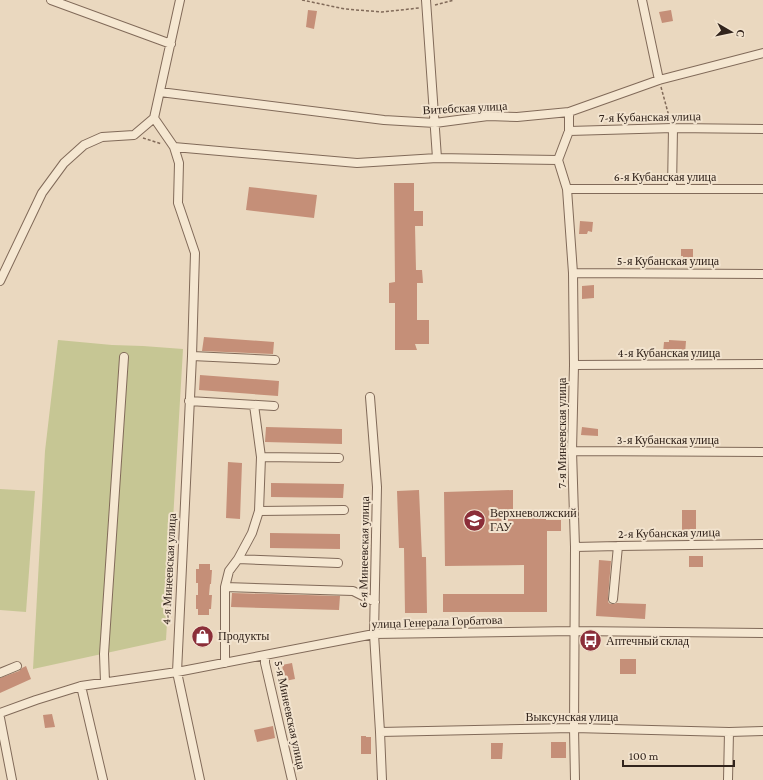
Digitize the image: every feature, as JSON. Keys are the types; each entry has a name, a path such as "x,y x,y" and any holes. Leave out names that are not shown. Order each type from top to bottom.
{"street":[{"path":"51,0 171,44"},
{"path":"0,281 42,193 64,163 84,145 102,137 134,135 154,118 180,0"},
{"path":"642,0 659,80"},
{"path":"426,4 437,158"},
{"name":"Витебская улица","path":"160,92 384,120 435,123 488,116 517,117 569,112 659,80 763,52"},
{"path":"154,118 174,147 357,163 437,158 558,160 569,131 569,112"},
{"path":"672,128 672,189"},
{"name":"7-я Кубанская улица","path":"569,131 672,128 763,129"},
{"name":"4-я Минеевская улица","path":"174,147 179,163 178,203 195,253 192,356 177,672 200,780"},
{"name":"7-я Минеевская улица","path":"558,160 567,189 572,273 574,365 572,451 575,780"},
{"name":"6-я Кубанская улица","path":"567,189 763,189"},
{"name":"5-я Кубанская улица","path":"572,273 763,274"},
{"path":"192,356 275,360"},
{"path":"105,682 104,654 124,357"},
{"name":"4-я Кубанская улица","path":"574,365 763,364"},
{"name":"6-я Минеевская улица","path":"370,397 377,487 374,634 382,780"},
{"path":"189,401 274,406"},
{"path":"225,663 225,588 229,571 238,559 252,533 259,511 261,457 254,405"},
{"name":"3-я Кубанская улица","path":"572,451 763,452"},
{"path":"261,457 339,458"},
{"path":"259,511 344,510"},
{"name":"2-я Кубанская улица","path":"574,547 763,544"},
{"path":"613,599 618,546"},
{"path":"238,559 338,563"},
{"path":"225,588 353,591 375,602"},
{"name":"улица Генерала Горбатова","path":"0,713 82,686 177,672 374,634 574,631 763,633"},
{"name":"5-я Минеевская улица","path":"265,655 265,663 292,780"},
{"path":"0,673 17,666"},
{"path":"82,686 103,780"},
{"path":"0,718 12,780"},
{"name":"Выксунская улица","path":"380,732 574,728 729,732 763,731"},
{"path":"728,780 729,732"}],"path":[{"path":"302,0 345,9 382,12 454,0"},
{"path":"659,80 672,128"},
{"path":"134,135 174,147"}],"green space":[{"path":"58,340 183,349 166,640 33,669 45,451"},
{"path":"0,489 35,491 26,612 0,610"}],"building":[{"path":"308,10 317,11 314,29 306,27"},
{"path":"671,10 673,21 662,23 659,12"},
{"path":"394,183 414,183 414,211 423,211 423,226 415,226 416,270 422,270 423,283 417,283 417,320 429,320 429,344 415,344 417,350 395,350 395,303 389,303 389,283 395,282"},
{"path":"249,187 317,195 314,218 246,210"},
{"path":"580,221 593,222 592,232 588,231 587,234 579,234"},
{"path":"681,249 693,249 693,261 683,261"},
{"path":"594,285 594,298 582,299 582,286"},
{"path":"204,337 274,342 273,354 202,351"},
{"path":"669,340 686,341 685,354 663,353 664,342 669,342"},
{"path":"200,375 279,381 278,396 199,390"},
{"path":"266,427 342,429 342,444 265,442"},
{"path":"582,427 598,429 598,436 581,435"},
{"path":"228,462 242,463 240,519 226,518"},
{"path":"271,483 344,484 343,498 271,497"},
{"path":"419,490 422,557 426,557 427,613 405,613 404,548 399,548 397,491"},
{"path":"513,490 513,517 546,517 546,520 561,520 561,531 547,531 547,612 443,612 443,594 524,594 524,565 445,566 444,492"},
{"path":"682,510 696,510 696,530 688,530 688,535 682,535"},
{"path":"270,533 340,534 340,549 270,548"},
{"path":"689,556 703,556 703,567 689,567"},
{"path":"599,560 611,561 608,602 610,604 646,604 645,619 596,616"},
{"path":"199,564 210,564 210,570 212,570 209,595 212,595 209,615 198,615 198,609 196,609 198,583 196,583 196,569 199,569"},
{"path":"232,593 340,596 339,610 231,607"},
{"path":"620,659 636,659 636,674 620,674"},
{"path":"292,663 295,679 285,681 282,665"},
{"path":"26,666 31,679 0,693 0,678 19,671"},
{"path":"52,714 55,727 45,728 43,715"},
{"path":"273,726 275,738 257,742 254,730"},
{"path":"361,736 371,737 371,754 361,754"},
{"path":"551,742 566,742 566,758 551,758"},
{"path":"491,743 503,743 502,759 491,759"}],"place":[{"name":"Верхневолжский ГАУ","path":"475,520"},
{"name":"Продукты","path":"202,636"},
{"name":"Аптечный склад","path":"591,641"}]}
